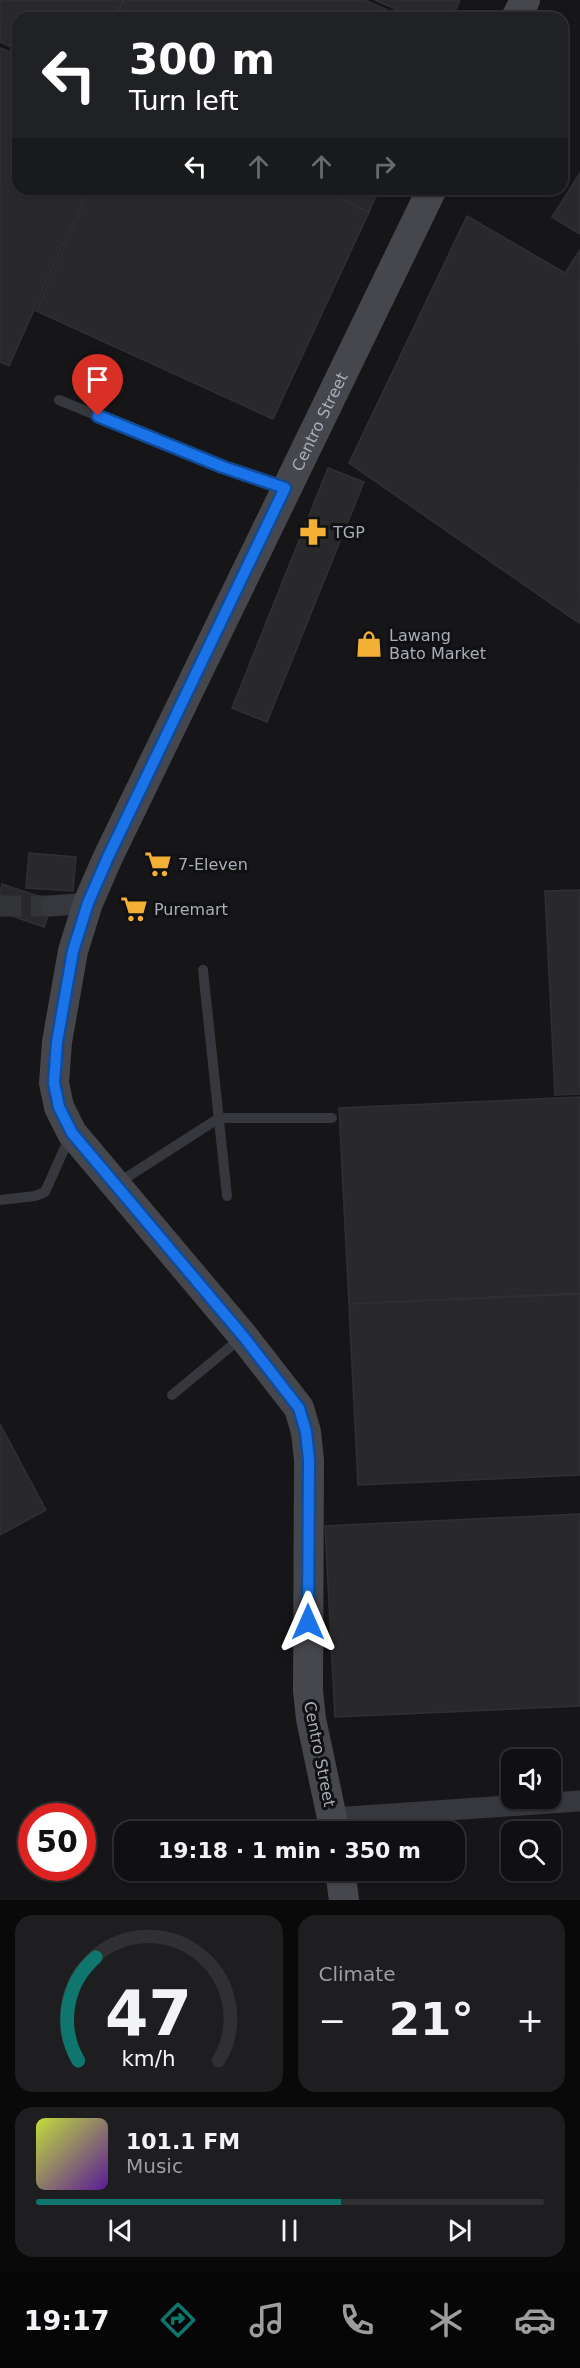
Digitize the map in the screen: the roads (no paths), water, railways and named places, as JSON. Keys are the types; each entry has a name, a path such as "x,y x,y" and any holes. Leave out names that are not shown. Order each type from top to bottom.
{"main road":[{"name":"Centro Street","path":"333,1821 311,1719 308,1691 309,1460 306,1432 299,1408 243,1336 72,1133 59,1107 54,1083 57,1042 73,951 88,903 113,846 285,488 429,195"},
{"path":"341,1881 344,1900"}],"street":[{"path":"51,906 88,903"},
{"path":"375,1821 580,1801"}],"lane":[{"path":"59,400 223,467 285,488"},
{"path":"203,970 227,1196"},
{"path":"116,1185 219,1118 332,1118"},
{"path":"0,1200 35,1196 45,1192 72,1133"},
{"path":"172,1395 243,1336"}],"tunnel":[{"path":"0,906 51,906"}],"place":[{"name":"TGP","path":"313,532"},
{"name":"Lawang Bato Market","path":"369,644"},
{"name":"7-Eleven","path":"158,864"},
{"name":"Puremart","path":"134,909"}]}
